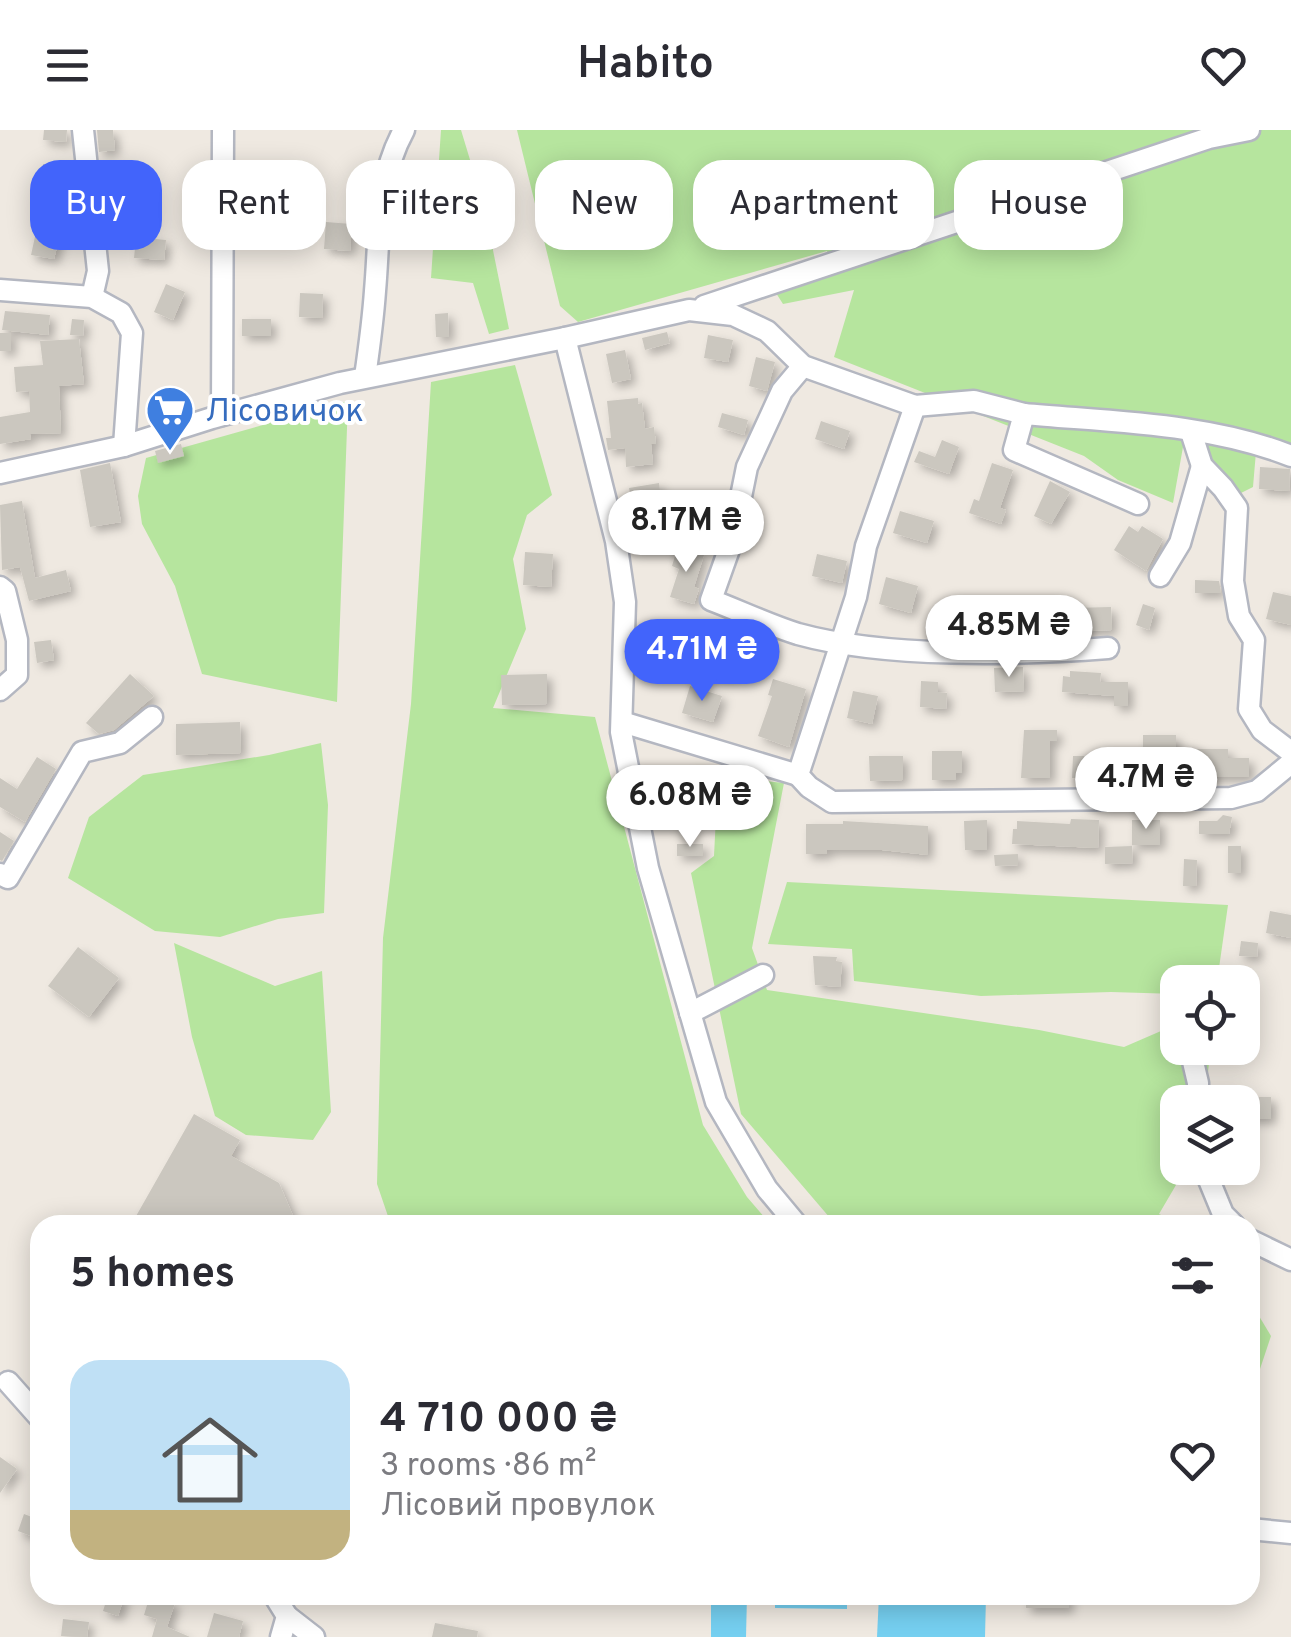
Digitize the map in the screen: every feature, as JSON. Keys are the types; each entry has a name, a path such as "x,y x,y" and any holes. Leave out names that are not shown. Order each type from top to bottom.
{"street":[{"path":"83,130 98,271 92,297"},
{"path":"222,415 224,130"},
{"path":"366,378 381,193 388,163 404,130"},
{"path":"0,473 124,446 222,415 366,378 689,310 1209,138 1249,130"},
{"path":"0,290 92,297 121,314 132,332 124,446"},
{"path":"689,310 733,315 767,331 803,366 915,406 974,401 1024,414 1141,422 1270,448 1291,456"},
{"path":"565,338 616,542 623,587 621,732 658,902 716,1102 766,1189 788,1215"},
{"path":"803,366 782,392 747,467 732,541 712,600 798,634 842,642 956,652 1108,648"},
{"path":"798,775 842,642 866,546 915,406"},
{"path":"1024,414 1014,450 1138,504"},
{"path":"1192,432 1202,466 1236,508 1233,582 1239,616 1254,640 1249,709 1262,730 1291,752"},
{"path":"1160,576 1180,543 1202,466"},
{"path":"0,586 5,590 17,640 17,675 0,690"},
{"path":"0,874 8,878 82,752 120,744 152,718"},
{"path":"622,722 798,775 832,802 1232,798 1256,791 1291,764"},
{"path":"690,1014 763,976"},
{"path":"1211,1185 1224,1215"},
{"path":"4,1380 30,1387"},
{"path":"4,1380 30,1407"},
{"path":"1260,1530 1291,1533"},
{"path":"280,1605 287,1616 314,1637"},
{"path":"280,1637 287,1616"}],"green space":[{"path":"441,130 461,130 470,160 439,160"},
{"path":"517,130 1291,130 1291,448 1257,440 1253,487 1235,496 1183,447 1173,503 1118,480 1084,456 834,357 854,290 783,304 776,293 832,273 827,251 578,322 560,306 546,250 673,250 673,160 535,160 535,204"},
{"path":"433,250 493,250 509,329 489,334 473,283 431,278"},
{"path":"515,365 552,495 527,515 513,559 526,629 493,708 595,717 703,1125 762,1215 388,1215 377,1184 383,938 411,704 431,382"},
{"path":"348,401 337,702 202,674 175,586 142,524 138,496 146,458"},
{"path":"321,743 328,805 324,913 278,919 220,937 155,931 68,878 89,817 143,775"},
{"path":"718,776 784,783 752,948 767,990 1039,1030 1124,1047 1160,1031 1160,1065 1209,1065 1207,1085 1160,1085 1160,1185 1176,1185 1161,1215 827,1215 741,1114 691,873 714,856"},
{"path":"787,882 1228,905 1219,965 1160,965 1160,993 981,996 854,981 852,949 768,944"},
{"path":"174,943 275,986 322,971 331,1112 313,1140 246,1135 215,1116 192,1037"},
{"path":"1260,1318 1271,1336 1260,1369"}],"water":[{"path":"711,1605 747,1605 746,1637 711,1637"},
{"path":"775,1605 847,1605 847,1609"},
{"path":"879,1605 986,1605 985,1637 877,1637"}],"building":[{"path":"44,130 67,130 66,142 43,140"},
{"path":"97,130 113,130 115,150 99,152"},
{"path":"326,222 346,224 346,250 350,251 326,249"},
{"path":"162,240 166,240 164,260 134,258 135,250 162,250"},
{"path":"32,250 56,250 54,259 31,255"},
{"path":"166,284 185,292 173,320 154,312"},
{"path":"300,293 323,294 322,318 299,317"},
{"path":"5,311 50,315 48,335 2,330"},
{"path":"448,313 449,337 436,337 435,314"},
{"path":"72,319 84,320 83,336 70,335"},
{"path":"242,319 271,319 271,336 242,336"},
{"path":"667,332 670,343 645,350 642,338"},
{"path":"0,333 11,333 11,351 0,351"},
{"path":"708,335 733,340 728,362 704,358"},
{"path":"79,339 84,384 59,386 61,433 30,434 31,439 0,444 0,417 30,412 29,391 16,392 14,367 43,365 40,341"},
{"path":"625,350 631,379 612,383 606,354"},
{"path":"756,357 775,362 767,391 749,386"},
{"path":"638,398 645,429 654,427 653,464 626,467 625,448 608,450 606,438 611,438 607,401"},
{"path":"722,413 748,420 744,435 718,427"},
{"path":"821,421 850,431 844,449 815,439"},
{"path":"942,440 959,447 949,474 914,462 919,451 935,457"},
{"name":"Лісовичок","path":"181,444 184,456 158,463 155,451"},
{"path":"110,463 121,522 90,527 80,470"},
{"path":"992,463 1013,470 1000,508 1006,510 1001,524 969,513 974,499 979,501"},
{"path":"1260,467 1290,469 1289,491 1259,489"},
{"path":"1050,481 1070,492 1051,524 1034,516"},
{"path":"659,483 662,506 633,510 629,488"},
{"path":"22,501 35,578 66,570 71,591 29,601 20,567 2,570 0,505"},
{"path":"900,511 934,521 927,543 893,533"},
{"path":"1129,526 1138,532 1142,526 1163,539 1146,571 1114,550"},
{"path":"678,546 704,555 694,587 699,589 694,604 670,597 679,569 672,566"},
{"path":"525,552 553,554 551,587 523,585"},
{"path":"817,554 847,561 842,583 812,576"},
{"path":"886,577 918,586 911,613 879,604"},
{"path":"1195,580 1219,581 1221,593 1195,593"},
{"path":"1273,592 1291,596 1291,625 1266,619"},
{"path":"1025,604 1047,604 1047,631 1025,631"},
{"path":"1143,604 1155,608 1149,630 1136,625"},
{"path":"1111,607 1112,630 1071,631 1071,608"},
{"path":"983,618 1001,620 999,639 980,639"},
{"path":"713,627 737,634 728,675 697,666"},
{"path":"51,640 54,660 37,663 34,642"},
{"path":"1023,667 1024,691 995,692 994,668"},
{"path":"1070,671 1101,673 1100,682 1128,682 1128,706 1114,706 1114,696 1062,692 1063,676 1070,677"},
{"path":"130,674 154,696 114,730 99,734 86,723"},
{"path":"547,674 547,704 502,705 501,675"},
{"path":"773,679 806,689 789,747 758,736 772,696 768,695"},
{"path":"921,681 938,682 938,692 947,693 946,709 920,707"},
{"path":"690,686 722,696 713,722 682,713"},
{"path":"853,691 878,696 872,724 847,718"},
{"path":"240,722 241,753 176,755 176,724"},
{"path":"1024,730 1057,730 1057,741 1050,741 1050,778 1021,778"},
{"path":"1143,735 1176,735 1176,749 1228,749 1228,758 1249,758 1249,777 1183,777 1183,782 1171,782 1171,763 1143,763"},
{"path":"932,751 962,751 962,773 956,773 956,780 932,780"},
{"path":"869,756 903,756 903,780 870,781"},
{"path":"1073,756 1103,756 1103,763 1140,763 1140,785 1122,785 1122,779 1072,778"},
{"path":"37,757 56,769 25,822 0,807 0,778 17,789"},
{"path":"692,765 717,773 710,795 685,787"},
{"path":"1223,815 1232,817 1229,834 1199,834 1199,821 1217,821"},
{"path":"1071,819 1099,820 1098,848 1012,844 1017,821 1070,824"},
{"path":"987,820 987,850 965,850 964,821"},
{"path":"1132,820 1160,820 1160,845 1132,845"},
{"path":"843,821 928,826 928,855 882,850 806,854 806,824"},
{"path":"0,832 14,841 2,861 0,860"},
{"path":"677,844 703,844 703,856 677,856"},
{"path":"1132,846 1133,863 1105,864 1105,847"},
{"path":"1228,846 1241,846 1241,873 1228,873"},
{"path":"1018,854 1018,865 995,866 994,855"},
{"path":"1184,859 1197,860 1196,886 1183,886"},
{"path":"1270,911 1291,915 1291,938 1266,933"},
{"path":"1241,941 1258,943 1257,957 1239,956"},
{"path":"78,947 119,978 89,1017 48,986"},
{"path":"813,956 837,957 836,961 842,962 840,987 815,985"},
{"path":"1260,1097 1271,1097 1271,1119 1260,1119"},
{"path":"194,1114 240,1140 231,1156 279,1183 293,1215 137,1215"},
{"path":"0,1457 17,1469 0,1493"},
{"path":"24,1514 30,1516 30,1536 18,1531"},
{"path":"105,1605 122,1605 118,1616 103,1611"},
{"path":"147,1605 174,1605 167,1627 190,1637 152,1637 157,1619 144,1615"},
{"path":"1026,1605 1069,1605 1069,1608"},
{"path":"214,1613 243,1621 239,1637 207,1637"},
{"path":"63,1619 89,1622 87,1637 61,1636"},
{"path":"435,1623 478,1631 477,1637 432,1637"}],"place":[{"name":"Лісовичок","path":"170,452"}]}
